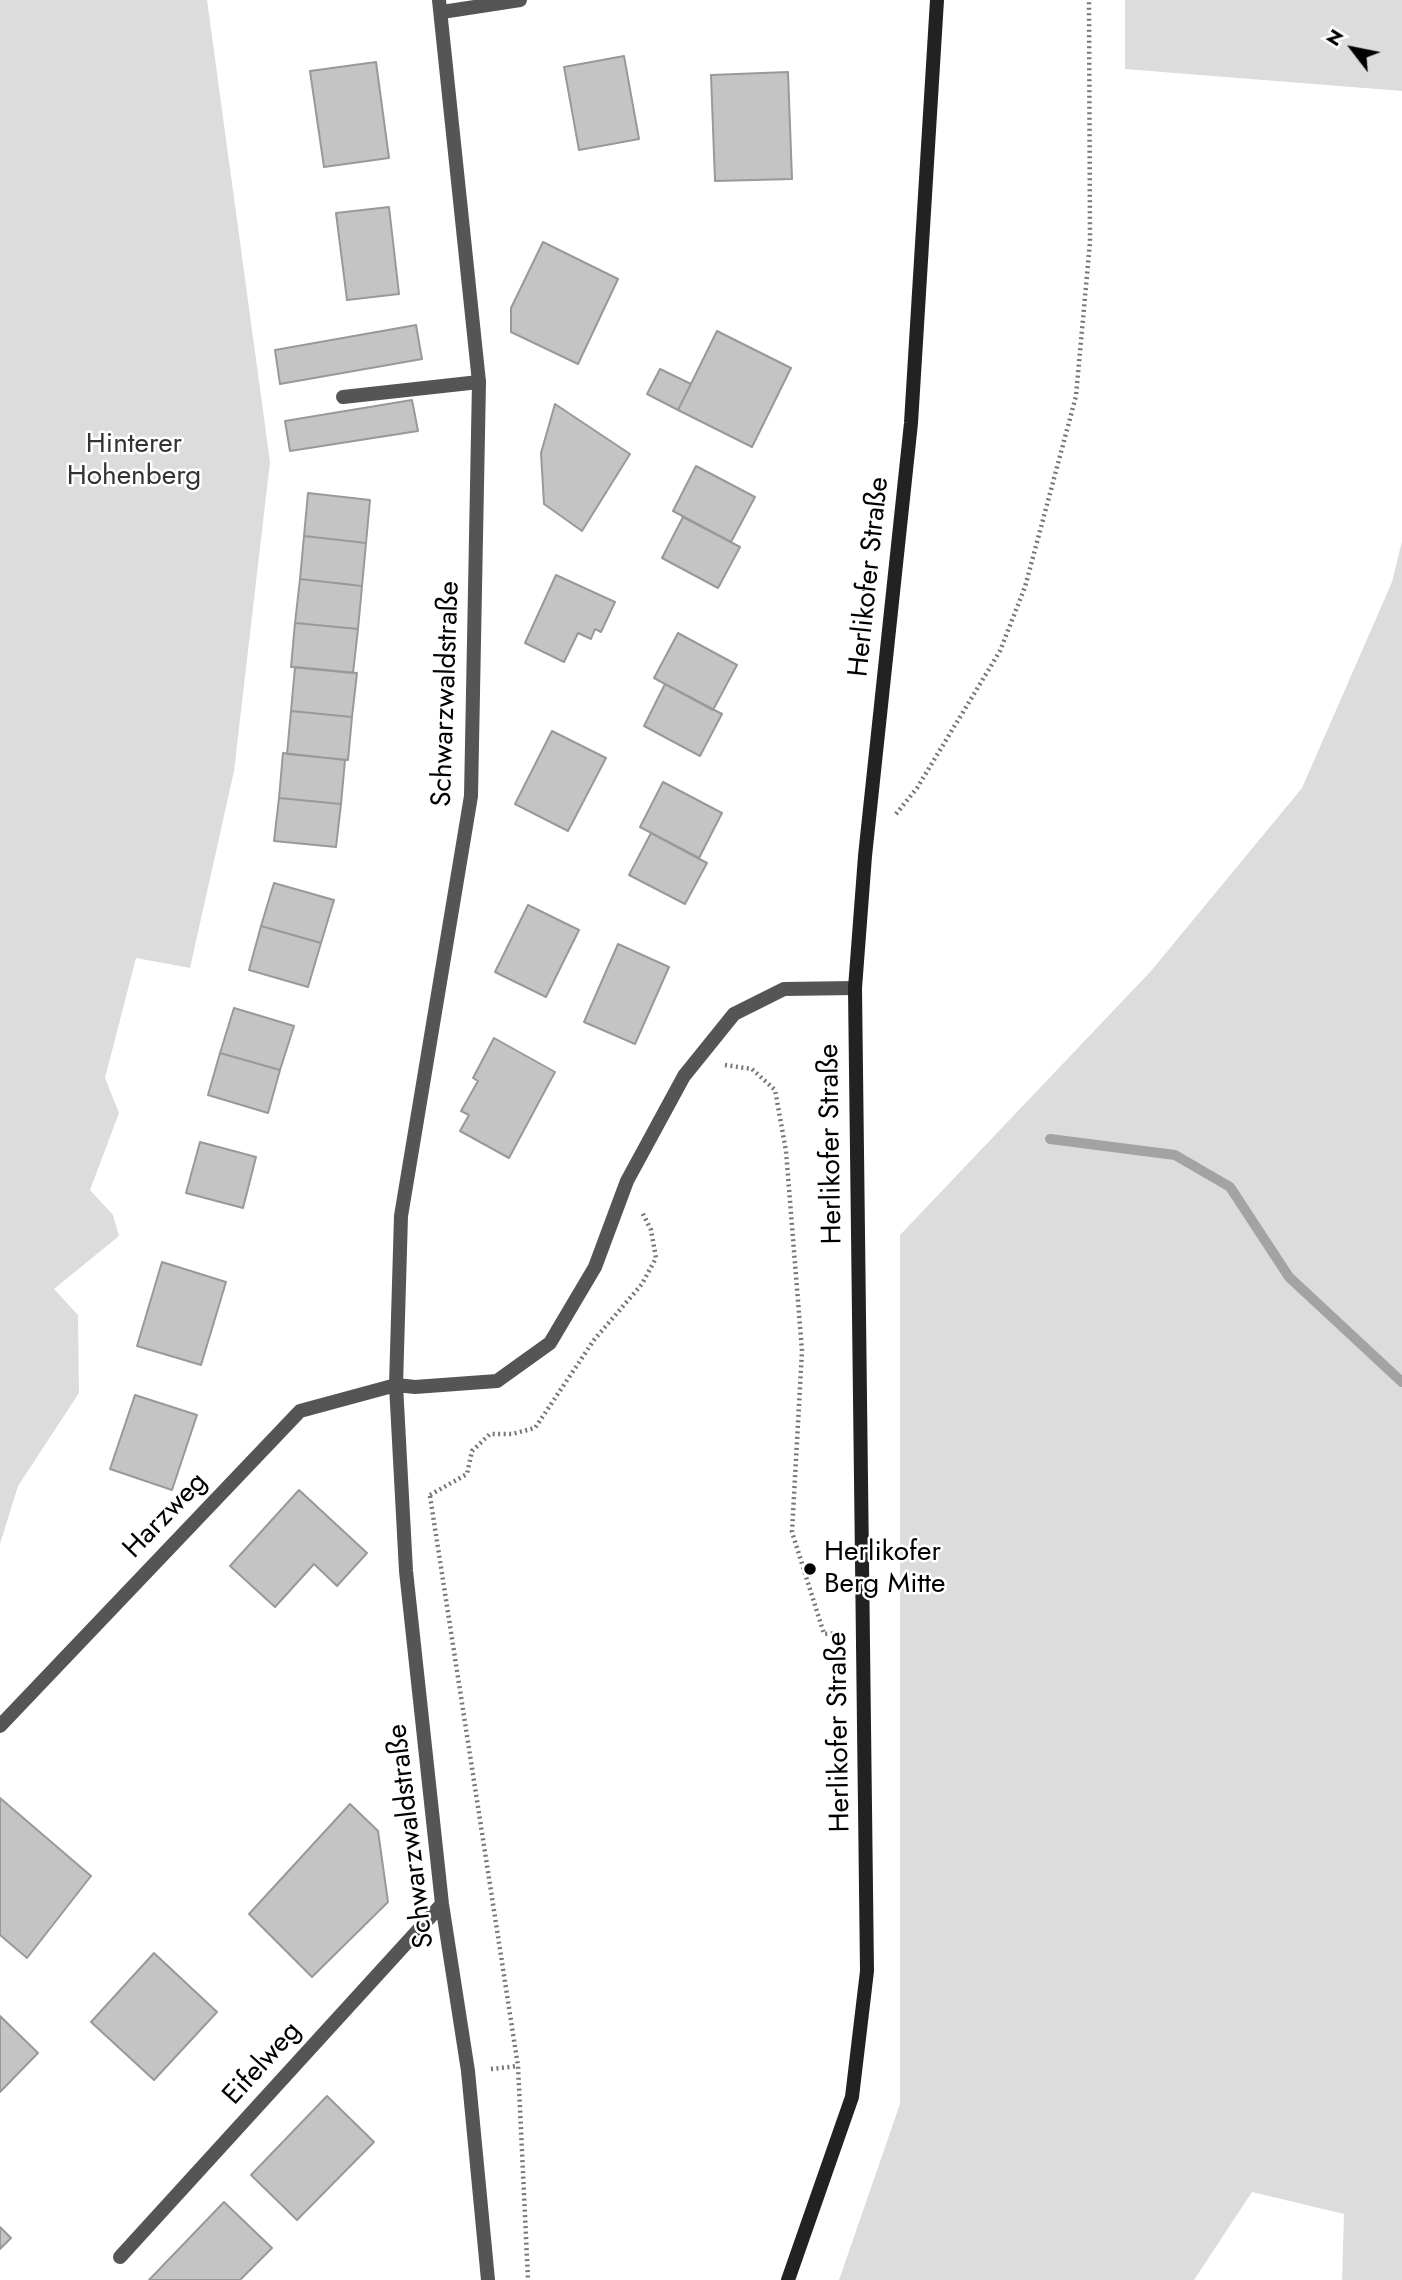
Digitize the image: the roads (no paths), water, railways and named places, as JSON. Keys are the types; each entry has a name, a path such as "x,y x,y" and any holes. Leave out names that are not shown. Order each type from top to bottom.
{"main road":[{"name":"Herlikofer Straße","path":"788,2280 852,2097 867,1971 855,988 865,856 911,423 937,0"}],"street":[{"path":"440,6 520,0"},
{"name":"Schwarzwaldstraße","path":"440,6 479,382 471,796 401,1216 396,1385 406,1571 442,1904 468,2071 488,2280"},
{"path":"343,397 479,382"},
{"path":"396,1385 415,1387 497,1381 550,1343 595,1266 627,1181 684,1076 734,1014 784,989 855,988"},
{"name":"Harzweg","path":"0,1726 300,1411 396,1385"},
{"name":"Eifelweg","path":"120,2257 442,1904"}],"waterway":[{"path":"1050,1139 1175,1155 1230,1187 1289,1277 1402,1382"}],"place":[{"name":"Herlikofer Berg Mitte","path":"810,1569"}],"park label":[{"name":"Hinterer Hohenberg","path":"134,461"}]}
